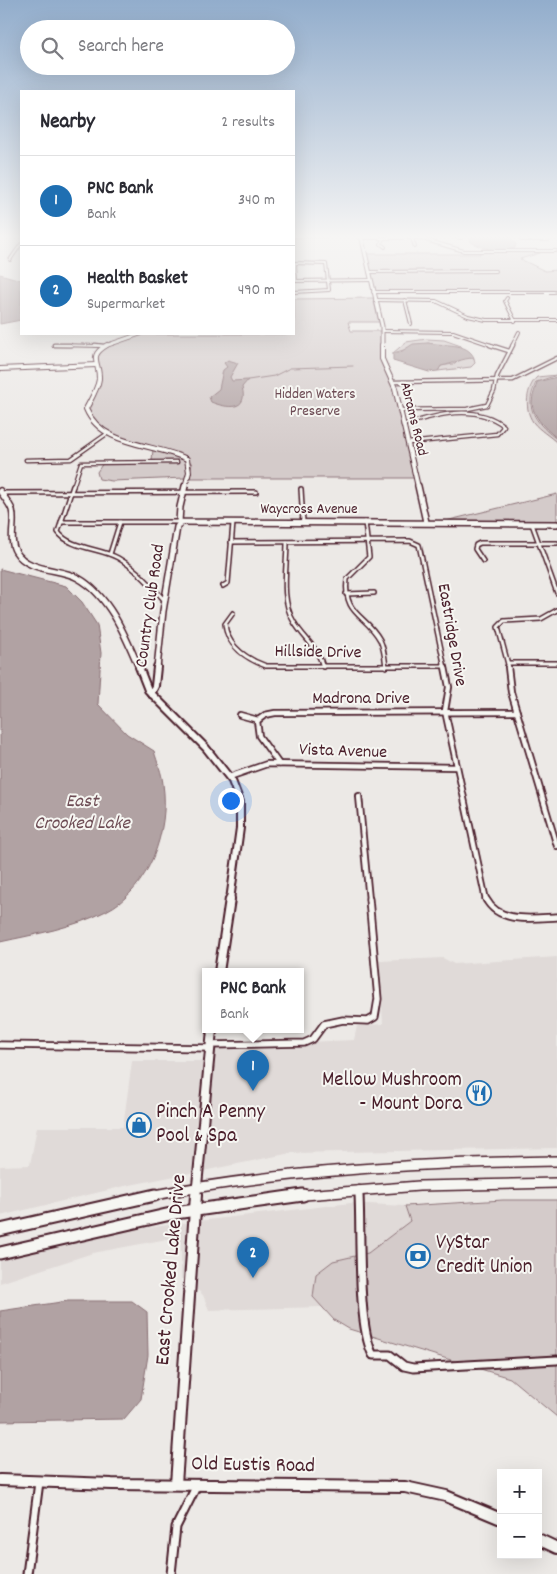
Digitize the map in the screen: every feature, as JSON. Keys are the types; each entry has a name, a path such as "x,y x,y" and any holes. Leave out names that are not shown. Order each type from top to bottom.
{"main road":[{"path":"0,1230 91,1207 198,1187 280,1175 360,1167 447,1162 557,1162"},
{"path":"0,1253 75,1234 196,1210 280,1197 359,1189 450,1184 557,1183"}],"street":[{"name":"Abrams Road","path":"377,308 382,331 382,359 393,382 426,522"},
{"path":"406,308 411,324"},
{"path":"453,308 482,320 557,320"},
{"path":"509,308 515,321"},
{"path":"382,331 449,331 510,351"},
{"path":"400,410 467,409 487,405 519,332"},
{"path":"54,345 92,344 104,346 137,335"},
{"name":"Country Club Road","path":"104,346 97,352 96,365 99,380 86,410 87,414 108,433 126,441 160,449 184,458 190,468 182,492 180,522 177,527 165,601 155,686 150,694"},
{"path":"393,382 516,380 556,359"},
{"path":"0,369 96,365"},
{"path":"404,425 435,416 475,413 485,415 504,426 497,434 408,443"},
{"path":"26,460 71,459 108,433"},
{"path":"165,601 137,570 110,554 60,537 58,532 81,462 177,462"},
{"path":"301,489 303,522"},
{"path":"1,492 256,492"},
{"path":"1,492 12,510 13,543 20,558 69,574 96,590 120,628 150,694 206,748 229,777 240,802 240,828 220,968"},
{"name":"Waycross Avenue","path":"61,522 557,524"},
{"path":"110,554 120,522"},
{"path":"365,522 369,557 347,579 346,594 354,614 380,639 386,667"},
{"path":"223,586 228,583 233,523"},
{"path":"532,524 538,543 555,580 557,593"},
{"name":"Eastridge Drive","path":"231,542 410,541 420,546 446,666 449,687 446,712 486,900 495,911 514,916 557,917"},
{"path":"287,542 289,610 297,626 317,646 323,667"},
{"path":"483,561 476,553 475,547 480,543 557,543"},
{"path":"346,594 374,593"},
{"path":"557,610 541,619 500,623 499,630 508,663 510,687 557,846"},
{"name":"Hillside Drive","path":"233,613 225,624 226,632 249,659 266,666 446,666"},
{"path":"508,663 557,663"},
{"name":"Madrona Drive","path":"258,720 264,715 275,713 517,712"},
{"path":"240,714 258,720 256,727 259,736 279,764"},
{"name":"Vista Avenue","path":"229,777 263,765 279,764 346,768 457,767"},
{"path":"0,1046 210,1047 245,1043 304,1043 313,1039 324,1024 343,1020 368,1021 376,1015 378,999 359,796"},
{"name":"East Crooked Lake Drive","path":"176,1484 196,1210 212,1033"},
{"path":"359,1189 364,1315 368,1344 373,1355 390,1355 404,1366 413,1368 557,1360"},
{"name":"Old Eustis Road","path":"0,1480 405,1487 446,1496 497,1517"},
{"path":"27,1574 39,1481"},
{"path":"171,1574 176,1528 190,1504 197,1483"},
{"path":"542,1540 557,1548"}],"shaded area":[{"path":"557,957 557,1148 291,1153 203,1171 212,1061 215,1060 215,1046 354,1040 357,1026 383,1024 379,961 443,958 454,964"},
{"path":"132,1061 205,1061 195,1172 125,1186 0,1216 0,1166 30,1165 37,1127 123,1127"},
{"path":"351,1203 405,1206 410,1221 368,1253 333,1261 313,1297 322,1307 209,1310 203,1295 194,1287 199,1221"},
{"path":"191,1222 186,1279 181,1279 181,1244 167,1239 93,1253 0,1283 0,1259 95,1235"}],"green space":[{"name":"Hidden Waters Preserve","path":"295,308 376,308 379,322 348,322 351,331 381,331 380,359 393,388 414,478 189,478 192,464 186,457 118,436 106,430 96,421 88,409 100,380 98,354 103,348 139,335 295,335"},
{"path":"427,339 444,340 461,346 447,347 428,343 393,353 406,342"},
{"path":"464,358 474,358 475,363 471,367 438,371 441,366 453,364"},
{"path":"557,375 536,382 531,400 536,419 557,439 557,443 533,422 527,405 530,387 537,377"},
{"path":"153,449 185,460 188,467 185,478 112,481 99,479 97,472 103,463 152,461"},
{"path":"557,494 557,523 445,521"},
{"path":"503,1200 557,1200 557,1417 510,1378 349,1329 334,1320 313,1297 316,1274 333,1261 368,1253 410,1221 405,1206"}],"water":[{"path":"0,308 20,308 20,320 0,324"},
{"path":"428,343 461,347 471,353 474,358 441,366 438,371 429,372 393,361 393,353 399,353 413,344"},
{"path":"228,360 238,363 230,377 232,381 248,380 242,387 242,401 235,406 223,406 211,402 209,397 219,389 223,370 227,367 224,363"},
{"path":"557,377 557,438 537,418 532,402 537,382"},
{"name":"East Crooked Lake","path":"0,569 66,586 82,602 97,625 101,653 98,704 127,734 154,751 161,772 164,802 163,820 153,857 145,874 134,889 121,901 106,911 81,922 0,942"},
{"path":"68,1301 132,1301 147,1312 148,1355 141,1399 124,1419 0,1421 0,1311"}],"waterway":[{"path":"248,380 274,376 290,368 353,366"}],"place":[{"name":"PNC Bank","path":"253,1091"},
{"name":"Mellow Mushroom - Mount Dora","path":"479,1093"},
{"name":"Pinch A Penny Pool & Spa","path":"139,1125"},
{"name":"VyStar Credit Union","path":"418,1256"},
{"name":"Health Basket","path":"253,1278"}]}
